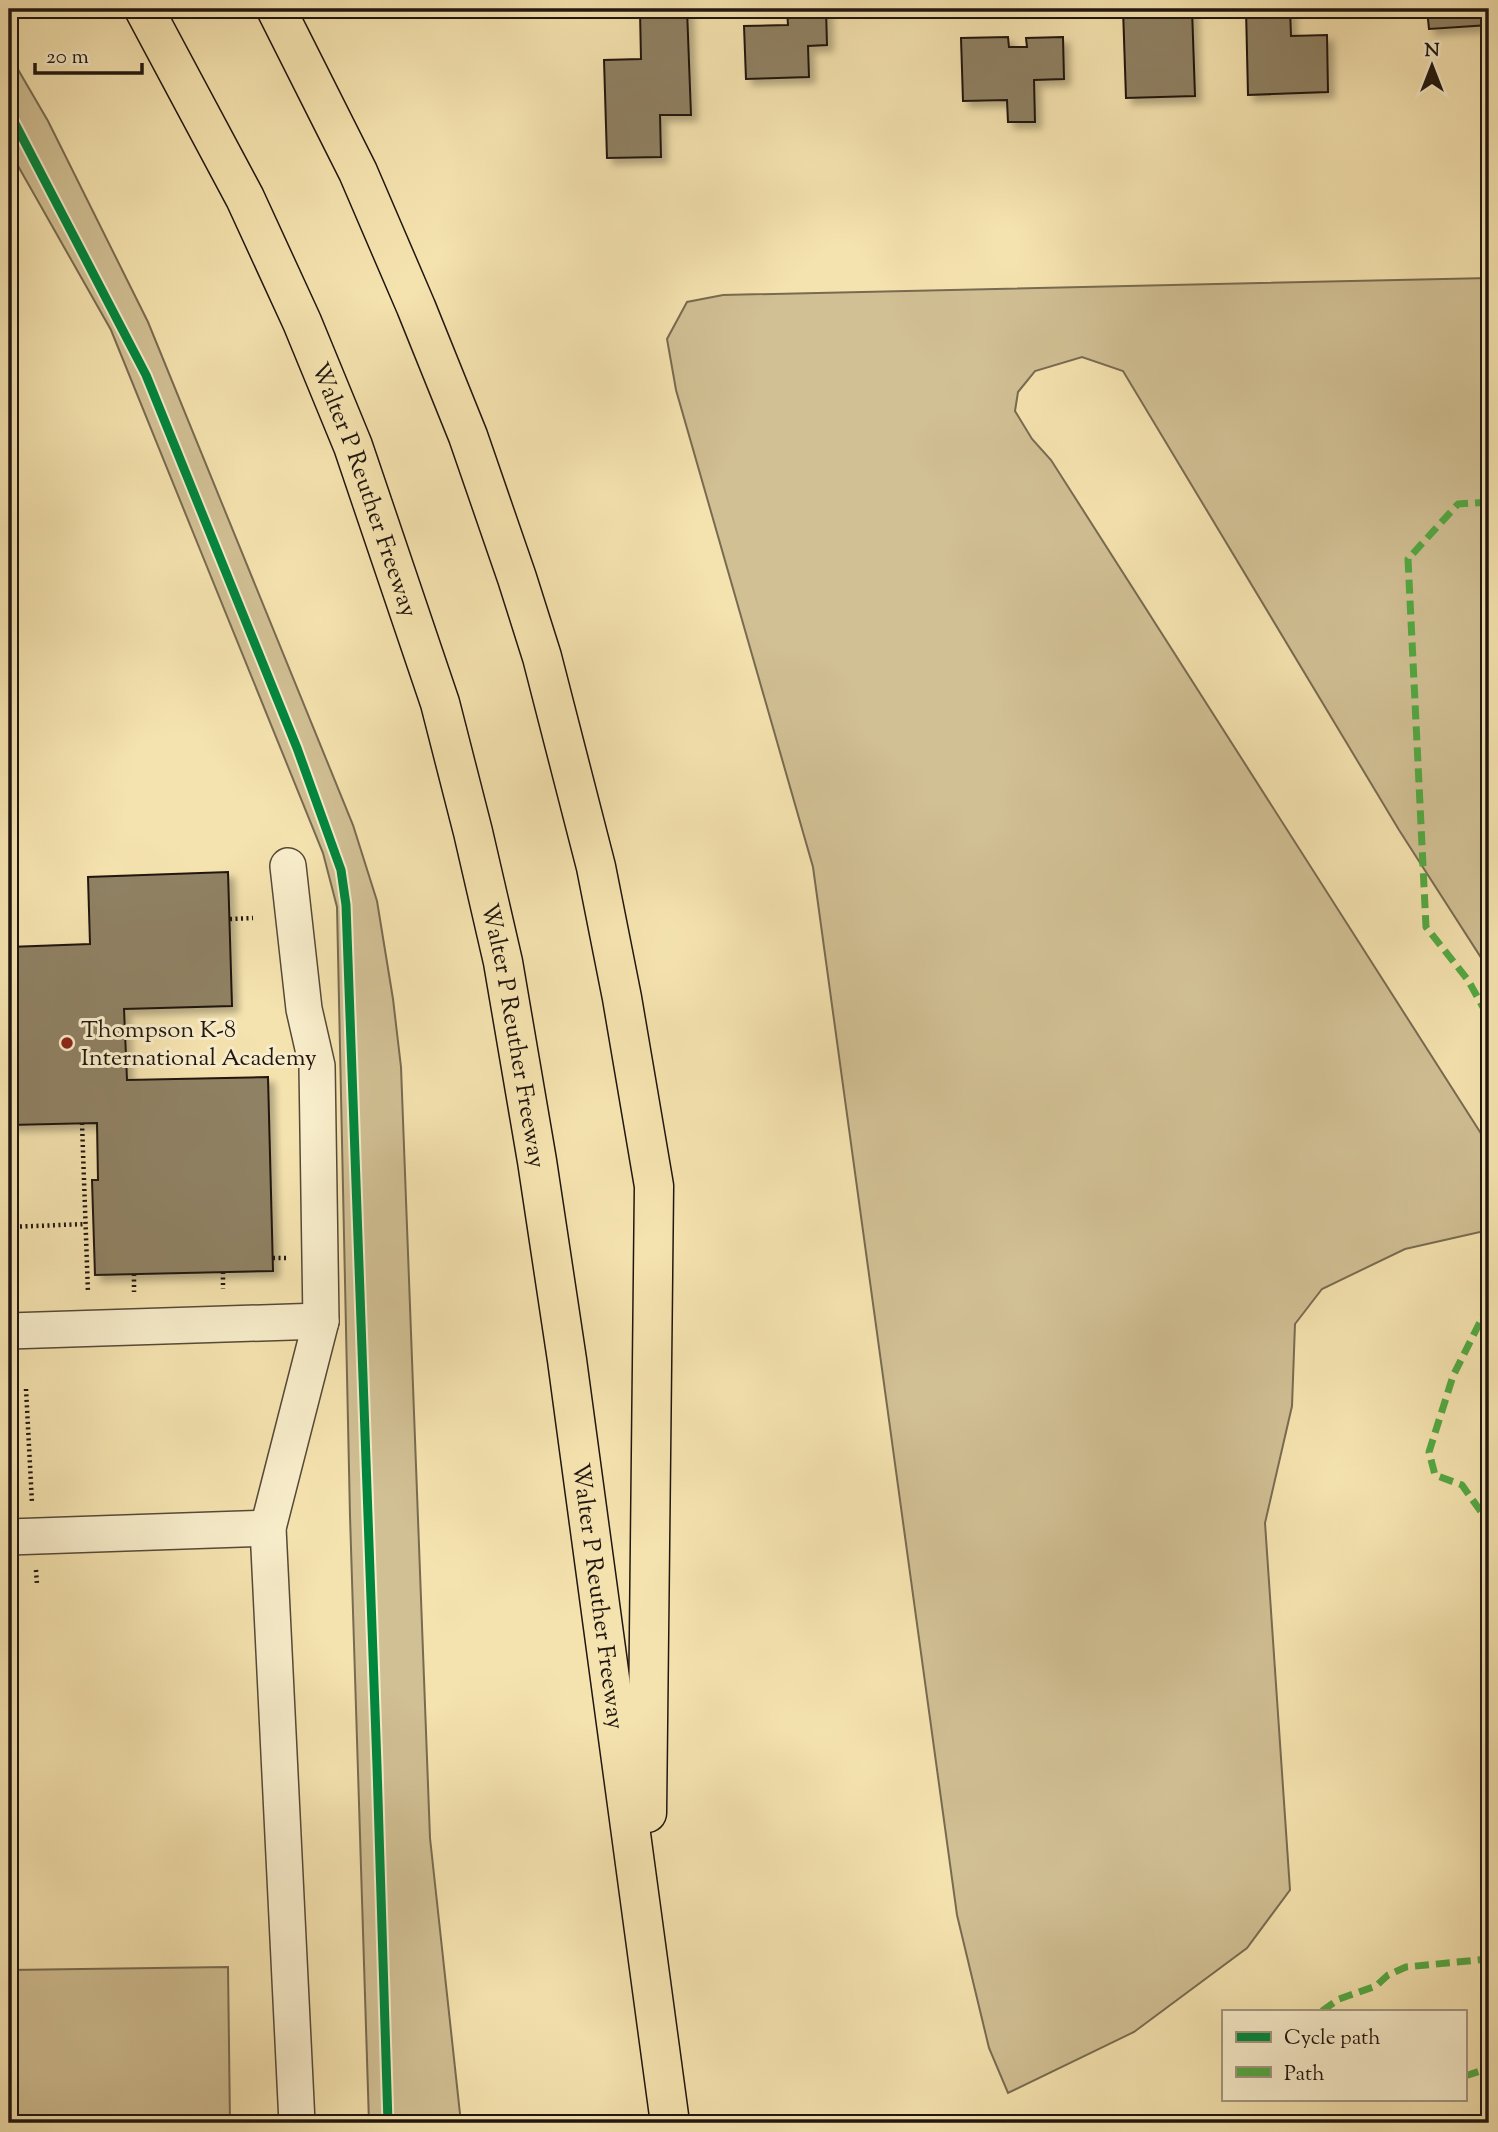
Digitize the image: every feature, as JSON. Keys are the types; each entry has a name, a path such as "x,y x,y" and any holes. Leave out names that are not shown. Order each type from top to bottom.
{"highway":[{"name":"Walter P Reuther Freeway","path":"144,9 245,198 302,323 354,446 440,703 503,962 537,1161 567,1360 670,2123"},
{"path":"276,9 358,172 468,436 517,578 564,737 596,867 622,998 654,1186 645,1943"}],"lane":[{"path":"288,866 304,1009 317,1066 321,1321 268,1528 297,2123"},
{"path":"9,1331 321,1321"},
{"path":"9,1537 268,1528"}],"path":[{"path":"230,919 253,918"},
{"path":"82,1124 89,1298"},
{"path":"9,1227 86,1224"},
{"path":"223,1272 224,1293"},
{"path":"134,1274 134,1296"},
{"path":"26,1389 32,1507"}],"shaded area":[{"path":"9,54 48,121 148,322 353,825 377,901 401,1067 430,1838 461,2123 369,2123 350,1516 337,907 323,853 111,330 9,150"},
{"path":"1489,278 1489,970 1399,830 1123,371 1082,357 1035,371 1018,392 1015,411 1032,439 1051,460 1489,1146 1489,1230 1405,1249 1322,1289 1295,1324 1292,1406 1265,1523 1290,1890 1247,1948 1134,2032 1008,2093 989,2048 957,1915 813,867 676,390 667,339 687,302 723,295"},
{"path":"228,1967 230,2123 9,2123 9,1970"}],"building":[{"path":"687,9 691,115 660,115 661,157 607,158 604,60 641,59 640,11"},
{"path":"787,9 826,9 827,45 808,46 809,77 746,79 744,26 788,25"},
{"path":"1123,9 1192,9 1195,96 1126,98"},
{"path":"1246,9 1290,9 1291,36 1327,35 1328,92 1248,95"},
{"path":"1427,9 1489,9 1489,25 1429,29"},
{"path":"1008,37 1009,47 1027,47 1026,38 1063,37 1064,79 1034,80 1035,122 1008,122 1007,100 963,101 961,38"},
{"name":"Thompson K-8 International Academy","path":"228,872 232,1006 124,1009 127,1080 268,1077 273,1271 95,1275 92,1180 98,1180 97,1123 9,1125 9,947 90,944 88,877"}],"marked path":[{"path":"1489,502 1458,504 1408,559 1426,927 1468,980 1489,1018"},
{"path":"1489,1304 1453,1376 1429,1452 1435,1475 1462,1485 1489,1523"},
{"path":"1323,2010 1339,1999 1376,1986 1388,1975 1406,1967 1489,1959"},
{"path":"1466,2076 1489,2068"}],"cycle path":[{"path":"9,112 146,375 297,748 341,870 346,905 388,2123"}],"place":[{"name":"Thompson K-8 International Academy","path":"67,1043"}]}
